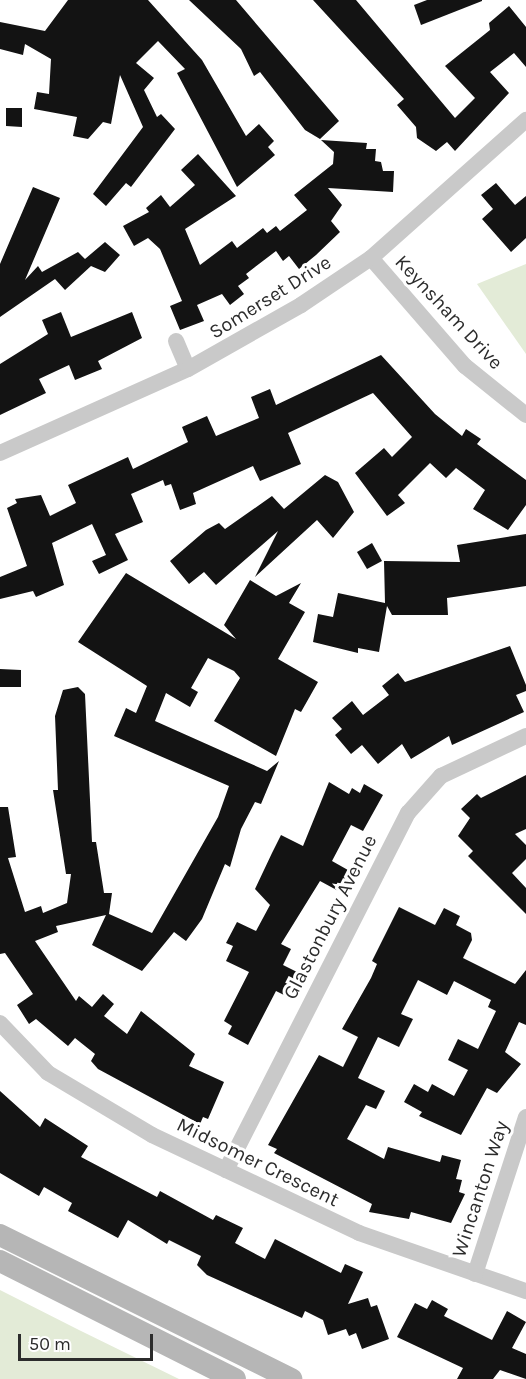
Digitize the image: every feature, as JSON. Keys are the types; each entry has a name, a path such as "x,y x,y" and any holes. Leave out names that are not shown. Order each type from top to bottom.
{"main road":[{"path":"0,1234 291,1379"},
{"path":"0,1261 235,1379"}],"street":[{"name":"Somerset Drive","path":"0,453 188,369 371,258 526,120"},
{"name":"Keynsham Drive","path":"371,258 465,366 526,415"},
{"path":"176,341 188,369"},
{"name":"Glastonbury Avenue","path":"226,1170 418,800 456,767 526,736"},
{"name":"Midsomer Crescent","path":"0,1023 48,1073 75,1091 226,1170 359,1233 526,1291"},
{"name":"Wincanton Way","path":"475,1274 526,1117"}],"green space":[{"path":"526,264 526,354 477,284"},
{"path":"0,1290 79,1330 179,1379 0,1379"}],"building":[{"path":"68,0 148,0 202,60 246,136 259,124 274,141 268,147 275,155 237,187 177,73 185,69 158,41 136,63 154,78 144,90 157,117 161,114 175,129 131,187 126,183 106,206 93,194 143,127 120,75 111,124 103,122 88,139 73,136 77,117 34,109 37,92 49,94 51,59 25,44 23,55 0,49 0,22 45,31"},
{"path":"189,0 236,0 339,121 320,139 305,130 260,72 254,76 241,49"},
{"path":"313,0 356,0 455,118 475,98 445,66 490,30 489,23 509,6 526,27 526,67 514,53 490,72 509,93 455,151 447,142 436,151 417,138 416,127 397,105 404,99"},
{"path":"427,0 482,1 421,25 414,5"},
{"path":"6,108 22,108 22,127 6,126"},
{"path":"321,140 367,143 366,149 376,149 375,161 381,162 383,171 394,171 393,192 328,188 342,205 331,221 340,232 299,269 289,256 283,261 276,251 246,274 249,278 238,286 244,294 230,305 222,294 197,305 204,321 180,330 170,306 182,301 160,249 148,238 134,246 123,226 149,212 146,208 161,195 170,207 195,185 181,170 198,154 236,196 185,229 200,265 232,241 237,248 263,228 267,233 276,226 280,231 307,210 294,195 333,164 334,152"},
{"path":"496,183 515,205 526,196 526,238 511,252 482,219 493,209 481,195"},
{"path":"33,187 60,198 25,280 38,266 42,272 78,252 85,259 105,242 120,255 105,272 91,266 65,290 55,279 0,317 0,264"},
{"path":"61,312 71,337 132,312 142,338 98,361 102,369 75,380 69,365 39,379 46,393 0,415 0,364 48,334 42,320"},
{"path":"381,355 435,414 462,436 466,429 481,439 477,444 526,480 526,505 508,530 473,509 485,490 456,468 446,478 430,463 398,495 405,503 387,516 355,473 384,448 392,457 412,437 373,393 288,433 301,464 260,481 253,466 193,493 196,504 180,510 171,484 165,486 163,480 131,494 143,522 115,534 128,560 99,574 92,561 106,555 92,524 52,543 64,585 36,597 33,591 0,599 0,577 27,566 7,508 17,503 15,499 41,495 50,516 76,503 68,485 128,457 133,469 188,442 182,427 207,416 216,436 259,418 251,397 270,389 276,405"},
{"path":"325,475 338,482 354,512 333,538 317,520 255,577 278,531 216,585 204,572 189,584 170,561 206,530 219,523 225,529 272,496 284,509"},
{"path":"526,534 526,586 447,598 448,615 392,615 387,606 379,652 358,648 358,653 313,642 318,614 333,617 338,593 385,603 384,561 460,562 457,545"},
{"path":"372,543 382,561 367,569 357,552"},
{"path":"126,573 236,639 224,625 250,580 276,596 301,583 289,603 305,612 278,659 318,682 301,712 295,709 276,756 214,721 240,678 234,671 208,658 191,688 198,692 190,707 166,693 155,721 267,771 279,761 261,804 255,802 241,829 230,867 225,864 202,919 186,941 174,932 142,971 92,945 106,915 56,926 58,932 35,941 76,1001 79,996 92,1007 103,994 114,1004 104,1016 127,1034 141,1011 195,1054 189,1066 224,1082 208,1119 203,1117 200,1124 98,1069 91,1061 95,1054 75,1038 68,1046 36,1019 29,1024 17,1005 33,994 5,953 0,954 0,807 8,807 16,857 8,858 25,912 41,906 43,913 67,903 71,874 66,874 53,790 58,790 55,716 63,690 78,687 85,694 92,842 96,842 104,893 112,893 109,914 152,933 218,817 229,786 114,736 126,708 136,713 147,686 78,642"},
{"path":"510,646 526,685 526,691 516,695 524,712 452,745 449,736 411,759 402,744 378,764 362,745 351,754 335,735 342,729 332,718 352,701 363,715 389,695 382,686 398,673 405,682"},
{"path":"0,669 21,670 21,687 0,687"},
{"path":"526,775 526,829 515,834 526,845 526,859 512,873 526,888 526,914 468,856 473,851 458,836 470,818 461,809 477,794 481,798"},
{"path":"329,782 349,794 352,788 360,793 364,784 383,795 363,831 351,825 332,861 355,874 344,894 320,881 281,944 291,949 283,965 299,973 288,997 276,991 248,1045 228,1034 232,1026 224,1021 249,972 226,961 233,946 226,943 237,922 256,931 270,905 255,889 272,853 281,835 303,846"},
{"path":"399,907 435,925 444,908 460,916 456,925 471,933 472,940 463,958 515,984 526,970 526,1025 519,1022 505,1052 521,1064 497,1093 487,1088 461,1135 419,1116 422,1112 404,1102 414,1084 428,1092 432,1084 454,1096 468,1070 448,1060 458,1039 478,1049 496,1011 488,1007 491,1000 454,981 447,995 418,980 401,1014 413,1019 399,1047 378,1037 358,1078 385,1091 376,1109 366,1105 347,1139 384,1159 388,1147 440,1162 442,1155 461,1160 456,1179 462,1180 459,1192 465,1194 451,1223 411,1212 409,1219 369,1212 372,1204 274,1153 277,1149 268,1145 319,1055 343,1067 358,1037 342,1029 371,978 377,964 372,961"},
{"path":"0,1091 40,1127 45,1118 88,1146 81,1157 157,1197 160,1191 213,1220 216,1215 243,1228 235,1243 265,1259 275,1239 341,1273 345,1264 363,1272 348,1304 368,1298 371,1307 377,1305 389,1339 362,1349 356,1333 349,1336 346,1329 328,1335 323,1320 305,1311 302,1318 207,1275 197,1265 201,1256 169,1240 167,1244 128,1220 118,1238 68,1211 72,1203 44,1187 39,1196 0,1173"},
{"path":"432,1300 448,1309 444,1316 492,1340 507,1311 526,1322 512,1348 526,1354 526,1379 500,1370 493,1379 457,1379 463,1368 397,1337 415,1303 427,1309"}]}
